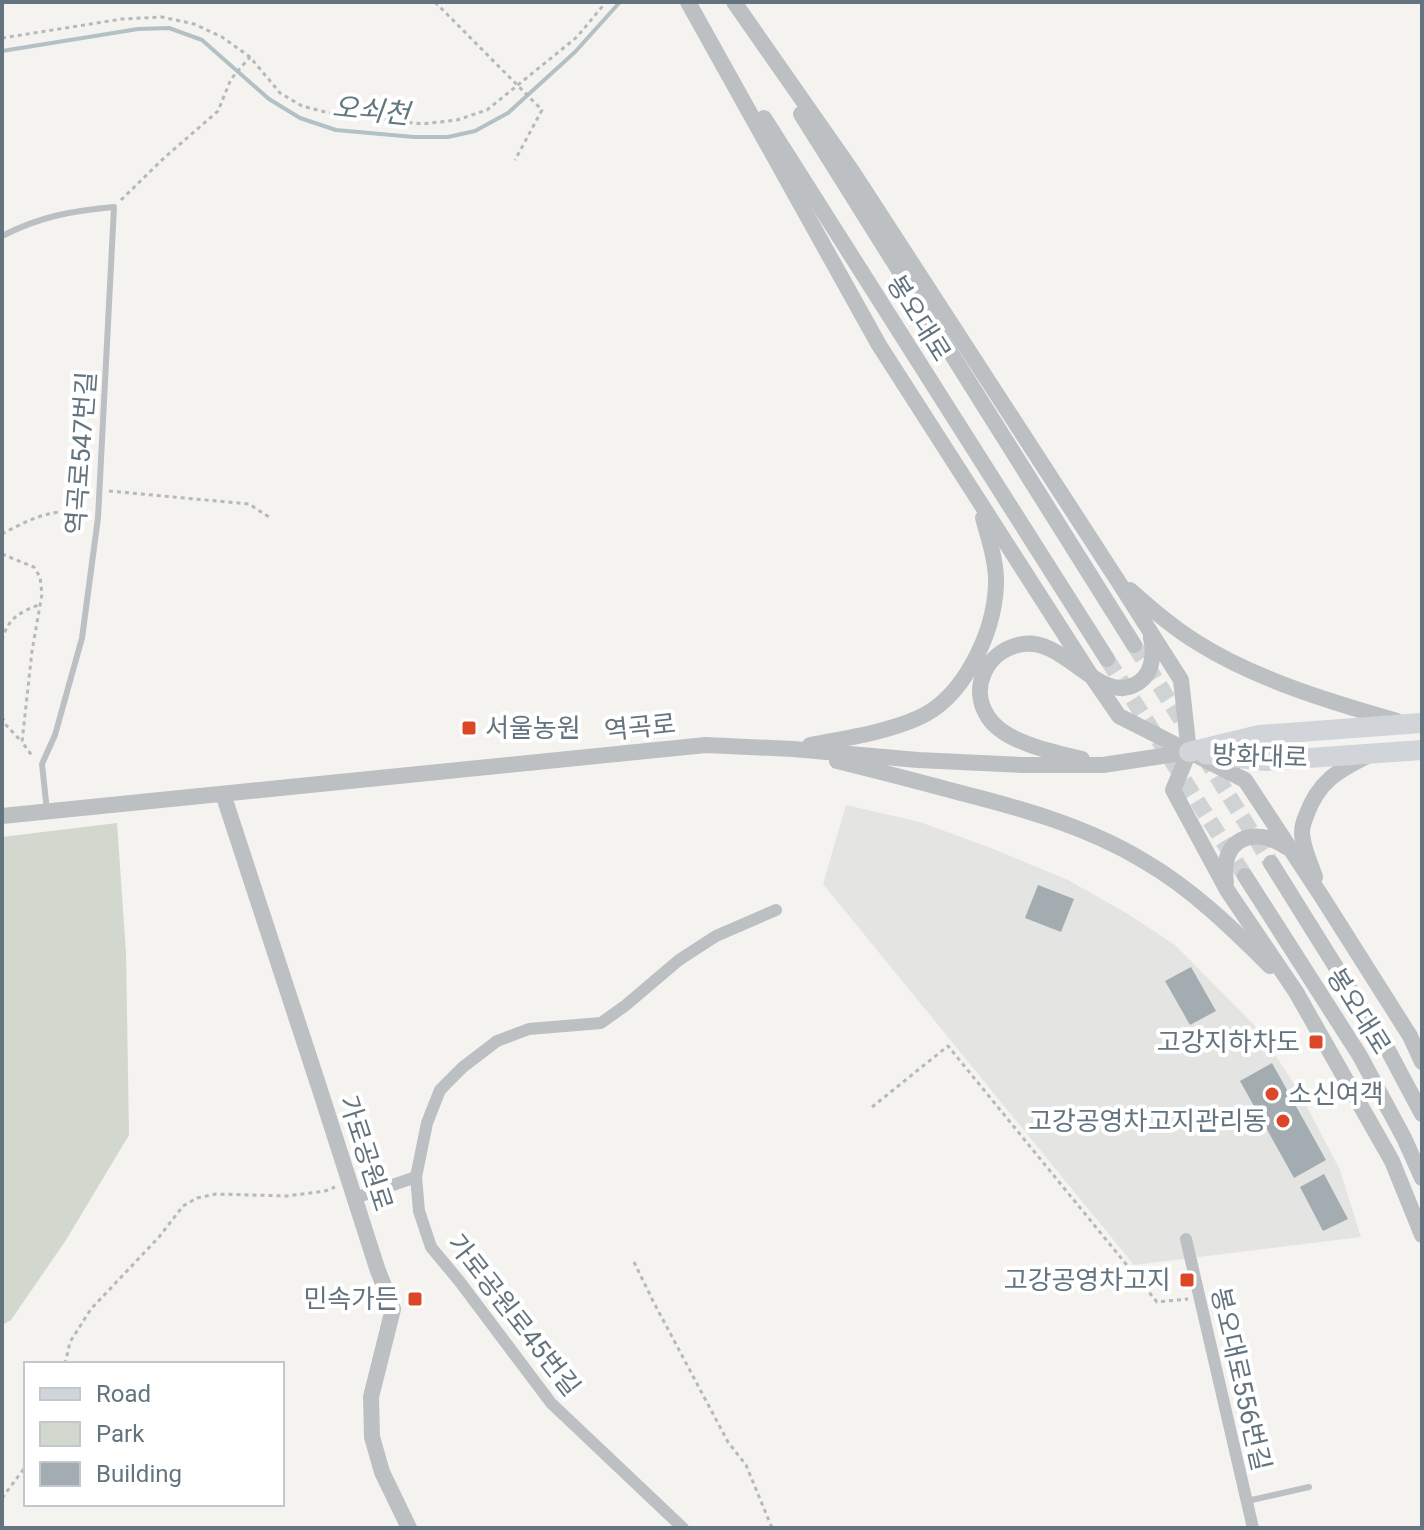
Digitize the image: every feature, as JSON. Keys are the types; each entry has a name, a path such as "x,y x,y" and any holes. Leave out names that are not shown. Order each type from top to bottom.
{"main road":[{"name":"방화대로","path":"1189,752 1259,735 1414,723"},
{"name":"방화대로","path":"1189,752 1266,761 1422,750"}],"street":[{"path":"689,2 879,345 1119,716 1245,780 1416,1034 1422,1062"},
{"name":"봉오대로","path":"689,2 1107,659"},
{"path":"732,2 852,171 1181,680 1189,752 1173,790 1227,890 1296,992 1392,1161 1422,1235"},
{"name":"봉오대로","path":"732,2 1134,645"},
{"path":"793,749 892,728 921,717 943,701 965,677 982,646 993,613 996,582 991,545 978,500"},
{"path":"1118,581 1168,622 1234,663 1344,706 1414,723"},
{"path":"1103,765 1023,742 998,728 982,705 980,691 983,675 991,660 1002,651 1019,644 1033,643 1066,657 1105,685 1118,688 1133,686 1152,665 1154,651 1150,632"},
{"name":"역곡로","path":"2,816 706,745 1023,765 1103,765 1189,752"},
{"path":"793,749 1033,812 1095,836 1142,859 1185,888 1224,921 1296,992"},
{"path":"1322,897 1302,839 1304,821 1317,790 1342,769 1369,755"},
{"name":"가로공원로","path":"223,794 393,1309 371,1397 372,1437 382,1472 409,1528"},
{"path":"1227,890 1227,858 1244,838 1259,835 1275,839 1291,851"},
{"name":"봉오대로","path":"1271,863 1389,1052 1422,1114"},
{"name":"봉오대로","path":"1245,876 1360,1056 1422,1178"},
{"name":"가로공원로45번길","path":"683,1528 551,1403 431,1247 419,1211 416,1177 427,1123 440,1090 463,1067 497,1041 529,1029 601,1023 679,960 716,936 776,910"},
{"path":"355,1198 416,1177"},
{"name":"봉오대로556번길","path":"1186,1239 1253,1528"}],"lane":[{"path":"2,236 42,218 114,207"},
{"name":"역곡로547번길","path":"47,811 42,764 55,735 82,638 98,518 114,207"},
{"path":"1247,1501 1309,1487"}],"path":[{"path":"435,2 542,110 515,160"},
{"path":"2,38 122,19 162,17 194,24 222,37 250,57 280,93 302,106 329,113 422,124 457,120 487,110 577,37 606,2"},
{"path":"114,207 218,111 231,79 250,57"},
{"path":"100,491 249,504 272,519"},
{"path":"2,534 35,517 60,511 80,512 98,518"},
{"path":"2,554 34,567 40,577 42,594 22,742"},
{"path":"2,640 5,628 20,612 41,604"},
{"path":"2,717 31,756 42,764"},
{"path":"872,1107 948,1046 1157,1302 1200,1298"},
{"path":"65,1362 70,1342 91,1309 159,1237 183,1206 197,1198 216,1194 287,1196 325,1191 349,1181"},
{"path":"634,1262 728,1442 746,1465 772,1528"},
{"path":"2,1498 24,1469"}],"shaded area":[{"path":"846,805 920,822 1068,880 1175,945 1262,1033 1303,1099 1340,1170 1361,1237 1134,1265 823,884"}],"green space":[{"path":"117,823 126,952 129,1135 66,1240 11,1320 2,1325 2,837"}],"building":[{"path":"1038,885 1074,899 1061,932 1025,918"},
{"path":"1191,967 1216,1011 1190,1025 1165,981"},
{"name":"고강공영차고지관리동","path":"1272,1063 1326,1160 1294,1178 1240,1081"},
{"path":"1324,1174 1348,1219 1323,1231 1300,1187"}],"waterway":[{"name":"오쇠천","path":"2,51 138,29 169,28 202,40 269,99 300,118 336,130 448,137 475,131 508,113 575,52 620,2"}],"tunnel":[{"path":"1134,645 1187,729"},
{"path":"1107,659 1245,876"},
{"path":"1204,756 1271,863"}],"place":[{"name":"서울농원","path":"469,728"},
{"name":"고강지하차도","path":"1316,1042"},
{"name":"소신여객","path":"1272,1094"},
{"name":"고강공영차고지관리동","path":"1283,1121"},
{"name":"고강공영차고지","path":"1187,1280"},
{"name":"민속가든","path":"415,1299"}]}
